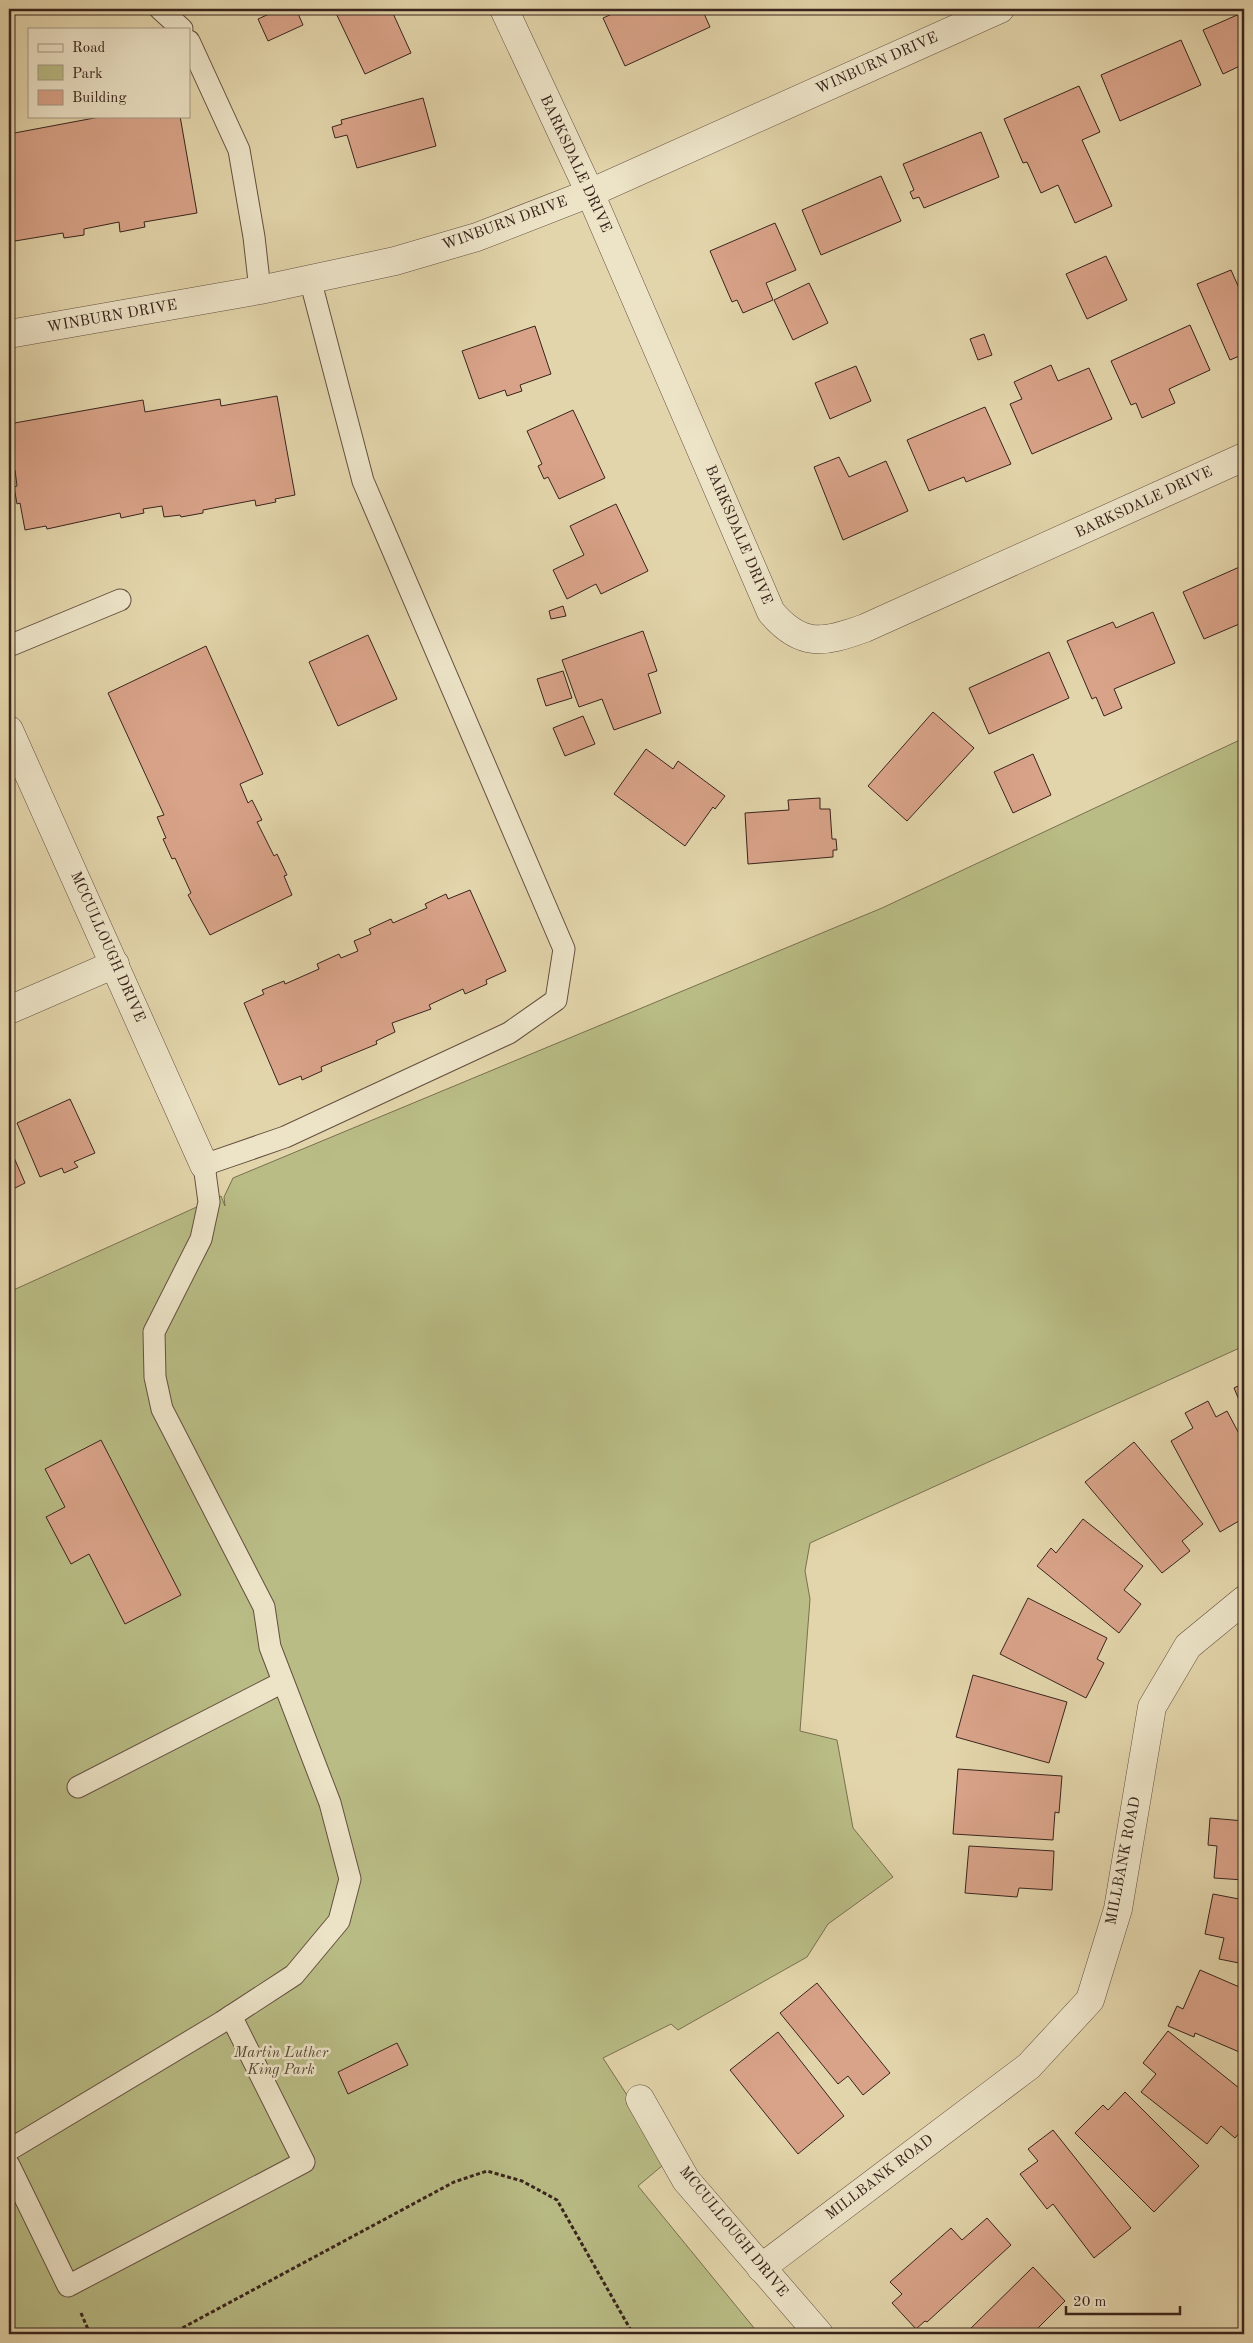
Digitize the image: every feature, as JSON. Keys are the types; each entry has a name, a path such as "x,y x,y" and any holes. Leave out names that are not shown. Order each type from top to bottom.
{"street":[{"name":"BARKSDALE DRIVE","path":"504,9 590,192 771,612 783,627 799,636 816,640 836,638 865,628 1244,457"},
{"name":"WINBURN DRIVE","path":"9,334 80,324 260,290 395,261 477,237 590,192 1000,9"},
{"name":"MCCULLOUGH DRIVE","path":"9,730 204,1165"},
{"path":"9,1010 115,964"},
{"name":"MILLBANK ROAD","path":"761,2268 1029,2066 1090,2000 1118,1908 1152,1707 1188,1646 1244,1600"},
{"name":"MCCULLOUGH DRIVE","path":"640,2099 686,2180 819,2334"}],"lane":[{"path":"160,9 181,28"},
{"path":"190,42 239,150 254,237 260,290"},
{"path":"9,2150 231,2016 294,1975 339,1921 350,1879 330,1803 270,1647 264,1607 162,1409 155,1377 154,1332 201,1239 209,1202 204,1165 285,1137 509,1033 556,1000 564,949 364,482 310,279"},
{"path":"9,646 120,600"},
{"path":"78,1787 283,1682"},
{"path":"9,2165 68,2286 304,2162 231,2016"}],"path":[{"path":"171,2334 454,2182 487,2171 522,2181 557,2200 633,2334"}],"green space":[{"name":"Martin Luther King Park","path":"1244,738 1244,1346 810,1543 805,1571 810,1599 800,1731 837,1740 853,1828 893,1877 828,1924 807,1957 678,2030 671,2024 603,2058 669,2160 638,2186 759,2334 9,2334 9,1292 221,1196 225,1206 224,1197 233,1178 882,908"}],"building":[{"path":"280,9 296,9 303,25 268,41 258,19"},
{"path":"334,9 391,9 411,53 365,74"},
{"path":"623,9 702,9 710,27 625,66 603,18"},
{"path":"1244,12 1244,64 1223,74 1203,30"},
{"path":"1181,40 1201,85 1120,121 1101,75"},
{"path":"1079,86 1100,132 1082,140 1112,206 1075,223 1058,185 1041,193 1027,162 1023,163 1004,119"},
{"path":"423,98 436,146 357,168 347,135 335,138 332,127 342,124 341,120"},
{"path":"94,118 180,118 197,213 144,222 145,227 120,232 119,222 84,229 84,235 64,238 63,233 15,241 13,234 9,235 9,134"},
{"path":"981,132 999,177 924,208 919,197 913,199 910,192 914,190 903,164"},
{"path":"881,176 901,221 821,255 802,210"},
{"path":"775,223 796,270 766,283 773,300 743,313 737,300 732,302 710,251"},
{"path":"1106,256 1127,300 1087,319 1066,274"},
{"path":"1231,270 1239,288 1244,285 1244,354 1230,360 1197,284"},
{"path":"809,283 828,323 793,340 774,300"},
{"path":"1190,325 1210,370 1169,389 1175,403 1142,418 1136,403 1131,405 1111,361"},
{"path":"535,326 551,374 520,385 522,391 507,396 505,390 479,399 462,351"},
{"path":"984,334 992,355 978,360 970,339"},
{"path":"1051,365 1058,381 1089,368 1112,419 1032,454 1010,404 1022,399 1014,382"},
{"path":"856,366 871,401 830,419 815,383"},
{"path":"277,396 295,495 275,499 276,502 256,506 255,500 203,510 203,513 181,517 180,515 164,517 162,506 143,509 144,513 121,518 120,513 47,529 46,526 25,530 20,503 17,504 14,487 17,486 15,470 12,470 9,452 12,450 9,424 143,400 145,412 220,399 221,406"},
{"path":"985,407 1011,464 966,482 964,477 929,491 907,440"},
{"path":"573,410 605,478 559,499 548,477 544,479 538,466 542,464 527,431"},
{"path":"839,457 849,477 886,461 908,511 843,540 814,467"},
{"path":"616,504 648,571 601,594 596,584 567,599 553,570 584,555 570,526"},
{"path":"1244,565 1244,622 1204,639 1183,592"},
{"path":"563,606 566,616 551,619 549,611"},
{"path":"1153,612 1175,663 1114,689 1122,708 1104,716 1096,697 1092,699 1067,641 1113,622 1116,628"},
{"path":"643,631 657,671 648,674 661,713 614,730 602,699 579,707 562,660"},
{"path":"368,635 397,699 338,726 309,662"},
{"path":"206,646 263,774 240,784 248,803 252,800 262,820 257,822 274,856 277,854 287,875 284,876 292,895 210,935 188,895 191,893 175,858 172,859 163,839 166,838 157,817 164,815 108,693"},
{"path":"1049,652 1069,698 989,734 969,688"},
{"path":"563,671 572,698 546,706 537,679"},
{"path":"933,712 974,748 907,821 868,786"},
{"path":"583,716 595,744 565,756 553,728"},
{"path":"646,749 673,769 678,761 725,796 715,809 713,807 685,846 614,794"},
{"path":"1033,754 1051,795 1013,813 994,772"},
{"path":"820,798 820,809 830,809 832,839 836,839 837,850 833,850 833,857 748,864 745,813 789,810 788,800"},
{"path":"470,890 506,971 486,980 487,984 465,994 463,989 429,1005 431,1009 392,1023 395,1032 376,1041 377,1044 321,1067 322,1071 302,1080 301,1076 279,1085 244,1003 264,994 262,990 284,981 285,984 319,969 317,964 339,954 341,958 358,951 354,941 371,934 369,929 391,919 393,923 427,908 425,904 446,894 448,899"},
{"path":"70,1099 95,1153 74,1162 78,1167 64,1173 62,1168 40,1177 17,1123"},
{"path":"9,1146 25,1183 9,1191"},
{"path":"1244,1383 1244,1412 1234,1388"},
{"path":"1208,1401 1216,1417 1227,1411 1244,1443 1244,1518 1220,1532 1171,1441 1193,1428 1185,1413"},
{"path":"101,1440 181,1595 125,1624 89,1554 71,1564 46,1517 65,1507 45,1469"},
{"path":"1134,1442 1203,1524 1182,1541 1190,1551 1162,1573 1085,1482"},
{"path":"1083,1519 1143,1566 1124,1590 1141,1604 1119,1633 1037,1566 1051,1548 1056,1553"},
{"path":"1028,1598 1107,1638 1097,1659 1104,1663 1086,1698 1000,1654"},
{"path":"973,1675 1067,1702 1049,1763 956,1737"},
{"path":"958,1769 1062,1776 1059,1813 1055,1812 1053,1840 953,1834"},
{"path":"1210,1818 1244,1821 1244,1880 1214,1878 1217,1846 1208,1845"},
{"path":"969,1846 1054,1851 1052,1890 1019,1888 1017,1897 965,1893"},
{"path":"1213,1894 1244,1900 1244,1964 1219,1959 1224,1938 1205,1934"},
{"path":"1200,1970 1244,1989 1244,2054 1195,2033 1194,2037 1168,2026 1177,2006 1183,2009"},
{"path":"817,1983 890,2073 863,2095 848,2076 838,2084 780,2013"},
{"path":"1168,2031 1244,2092 1244,2127 1235,2138 1221,2126 1207,2144 1141,2092 1156,2074 1143,2063"},
{"path":"778,2032 844,2116 798,2154 730,2070"},
{"path":"397,2043 408,2065 348,2094 338,2072"},
{"path":"1125,2092 1199,2166 1154,2212 1075,2133 1103,2105 1108,2110"},
{"path":"1053,2130 1131,2228 1094,2258 1053,2204 1047,2209 1020,2174 1038,2161 1028,2149"},
{"path":"987,2218 1011,2245 927,2322 925,2321 916,2329 892,2303 902,2294 890,2282 951,2228 962,2240"},
{"path":"1033,2267 1065,2301 1032,2334 965,2334"}]}
